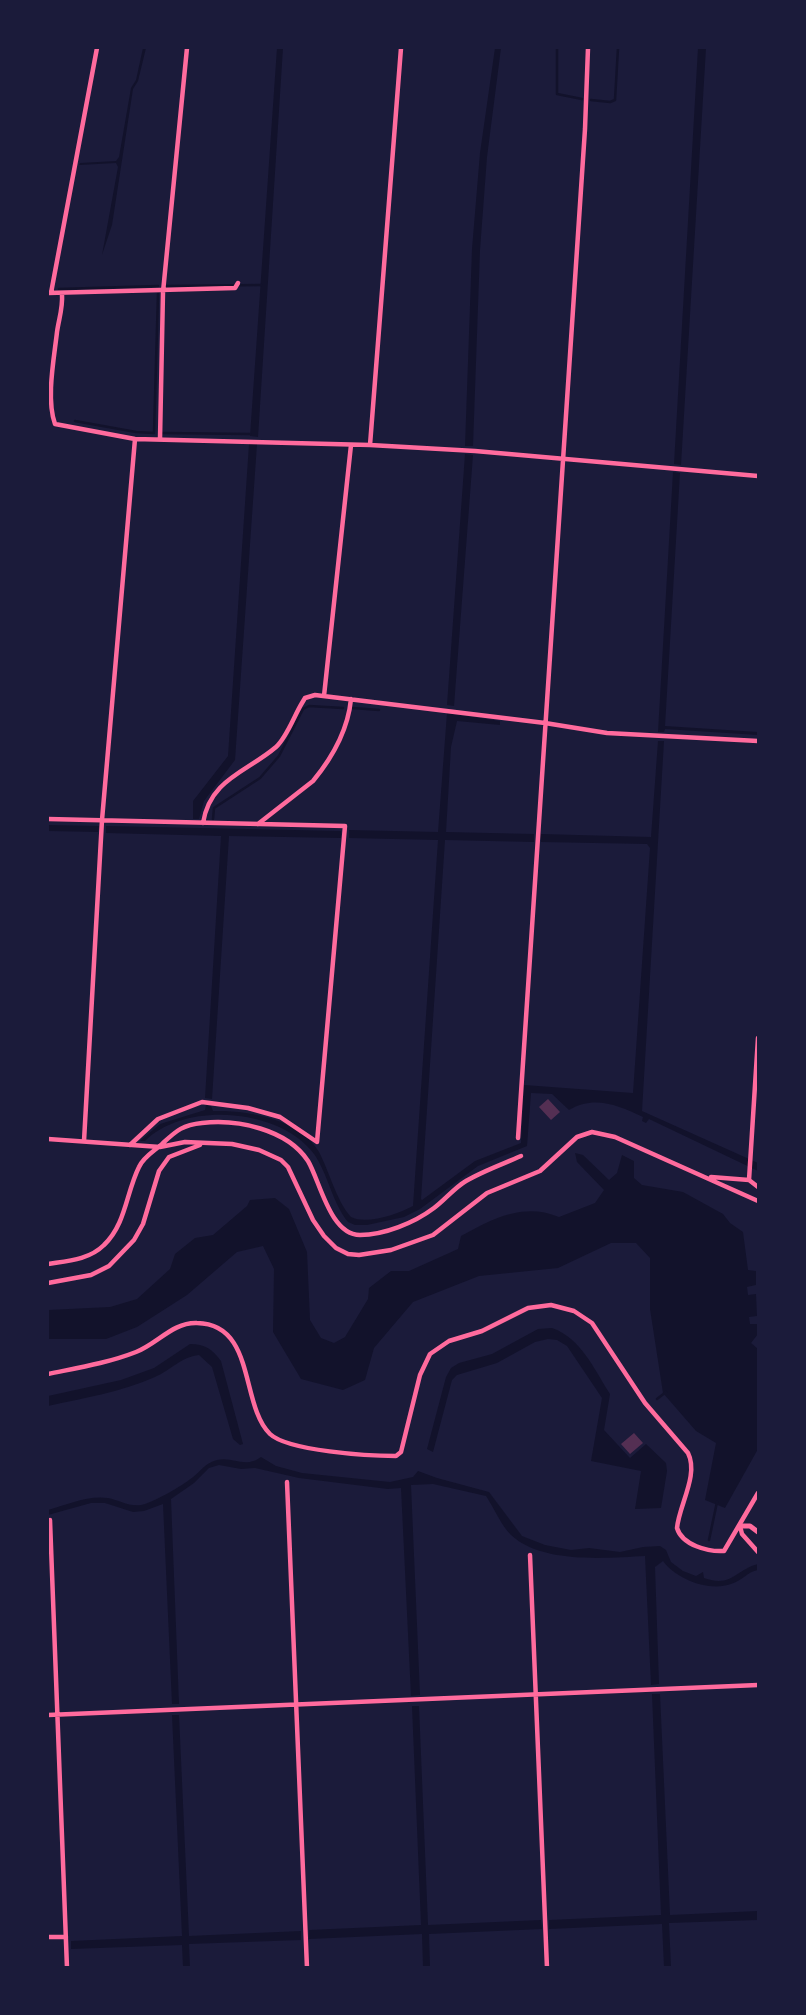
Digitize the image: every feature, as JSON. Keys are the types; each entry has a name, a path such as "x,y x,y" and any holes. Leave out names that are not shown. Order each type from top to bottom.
{"street":[{"path":"97,48 49,293 163,292 236,286"},
{"path":"160,439 163,292 187,48"},
{"path":"370,445 401,48"},
{"path":"518,1138 586,130 588,48"},
{"path":"62,294 63,307 57,329 50,380 49,410 56,424 135,439 370,445 475,451 758,476"},
{"path":"84,1141 102,820 135,439"},
{"path":"324,696 351,445"},
{"path":"203,823 205,808 226,780 278,745 305,698 314,695 545,723 607,733 758,741"},
{"path":"258,824 313,781 320,773 346,724 351,699"},
{"path":"48,819 345,826 319,1137 317,1142 280,1117 248,1108 202,1102 158,1119 130,1145"},
{"path":"749,1180 758,1038"},
{"path":"48,1264 86,1257 104,1246 120,1226 140,1166 149,1154 160,1147 180,1127 203,1122 245,1124 272,1133 298,1149 308,1161 331,1213 344,1229 358,1235 384,1231 414,1220 432,1209 464,1182 521,1156"},
{"path":"48,1139 160,1147 185,1142 246,1146 281,1160 296,1180 314,1220 324,1236 336,1248 348,1254 359,1256 391,1250 433,1235 487,1193 540,1171 577,1137 586,1133 603,1132 758,1201"},
{"path":"48,1283 91,1275 109,1266 134,1240 143,1224 159,1171 169,1157 203,1144"},
{"path":"709,1178 749,1180 758,1187"},
{"path":"48,1374 116,1359 138,1352 181,1326 204,1323 221,1331 234,1345 240,1356 262,1424 276,1438 292,1445 322,1450 396,1456 401,1452 420,1375 430,1354 448,1341 482,1332 528,1308 539,1305 557,1306 574,1311 592,1323 645,1403 688,1453 691,1470 678,1522 679,1533 690,1544 724,1551 758,1493"},
{"path":"287,1482 307,1968"},
{"path":"50,1520 67,1968"},
{"path":"740,1526 750,1526 758,1532"},
{"path":"740,1526 742,1534 758,1552"},
{"path":"530,1555 547,1968"},
{"path":"48,1715 758,1685"},
{"path":"48,1937 66,1937"}],"shaded area":[{"path":"143,48 146,48 138,81 133,89 112,225 102,255 118,167 116,163 79,165 80,163 116,161 119,157 131,88 136,80"},
{"path":"277,48 283,48 258,437 250,436"},
{"path":"495,48 501,48 487,157 480,250 473,446 465,446 472,249 480,153"},
{"path":"698,48 706,48 681,465 674,464"},
{"path":"249,444 257,444 235,760 204,801 199,819 193,819 193,801 228,756"},
{"path":"465,454 473,455 454,706 447,705"},
{"path":"673,472 680,473 665,726 758,732 758,735 665,729 664,732 658,732"},
{"path":"447,713 500,721 500,725 457,721 451,747 446,832 534,834 534,842 445,840 421,1199 475,1161 521,1143 524,1085 633,1093 650,848 647,844 541,842 541,834 651,837 658,741 664,741 642,1111 758,1163 758,1171 649,1119 646,1123 642,1121 643,1117 624,1109 597,1102 588,1103 569,1110 552,1094 531,1093 527,1146 478,1166 420,1209 404,1217 367,1225 355,1225 348,1222 343,1214 314,1154 299,1139 279,1127 256,1119 232,1115 207,1115 184,1120 162,1128 145,1141 140,1141 160,1124 205,1110 206,1105 211,1106 213,1111 242,1112 257,1115 286,1124 310,1141 319,1152 337,1194 351,1217 365,1220 374,1219 391,1215 413,1206 438,840 349,838 349,830 438,832"},
{"path":"48,825 99,826 98,832 48,831"},
{"path":"106,826 341,831 341,838 229,836 212,1099 205,1098 221,836 106,833"},
{"path":"575,1153 583,1155 609,1180 617,1173 622,1155 634,1161 634,1178 642,1185 683,1192 723,1214 730,1223 743,1232 748,1270 756,1271 756,1285 747,1287 748,1295 756,1294 757,1316 749,1317 750,1324 757,1324 758,1334 751,1343 758,1349 758,1449 725,1508 705,1500 716,1443 696,1431 663,1393 650,1309 650,1258 636,1243 611,1243 558,1268 479,1276 413,1302 374,1348 365,1380 343,1390 301,1379 273,1332 274,1269 263,1246 237,1252 187,1295 137,1327 106,1339 48,1339 48,1310 110,1307 137,1299 170,1269 175,1254 195,1238 213,1235 247,1206 250,1200 275,1198 289,1209 307,1252 310,1320 321,1338 334,1343 345,1337 368,1299 369,1288 391,1271 409,1271 458,1249 461,1236 484,1224 508,1215 533,1211 559,1217 595,1203 604,1190 577,1162"},
{"path":"552,1328 571,1339 579,1347 610,1394 604,1430 630,1458 646,1444 666,1463 667,1471 661,1508 635,1509 641,1471 591,1461 602,1398 567,1346 557,1340 548,1339 535,1342 497,1363 457,1375 452,1380 433,1452 427,1449 446,1377 451,1368 459,1363 492,1354 538,1329"},
{"path":"190,1344 208,1348 221,1361 243,1444 240,1445 233,1439 212,1367 199,1355 187,1358 155,1377 129,1387 48,1406 48,1396 121,1380 154,1368"},
{"path":"261,1457 276,1466 302,1473 390,1482 413,1477 418,1471 489,1492 522,1536 545,1545 571,1550 589,1548 620,1552 643,1547 660,1546 666,1550 671,1562 683,1571 696,1576 703,1572 704,1578 713,1581 727,1580 758,1564 758,1570 735,1583 713,1586 703,1585 684,1578 663,1561 655,1567 659,1684 651,1685 645,1556 594,1558 557,1555 540,1551 524,1544 507,1531 486,1496 433,1484 411,1485 420,1695 411,1696 401,1488 388,1489 299,1478 255,1468 241,1469 219,1465 209,1468 194,1483 171,1499 179,1704 172,1704 163,1504 144,1511 133,1512 105,1503 91,1503 48,1515 48,1510 77,1501 101,1497 132,1505 146,1504 179,1487 213,1461 223,1459 250,1462"},
{"path":"652,1694 660,1694 670,1915 758,1911 758,1920 669,1923 671,1967 664,1967 662,1924 549,1929 549,1920 661,1915"},
{"path":"412,1706 419,1706 428,1925 541,1920 542,1929 429,1934 430,1967 423,1967 422,1934 309,1939 309,1930 421,1925"},
{"path":"172,1715 179,1715 189,1936 301,1931 301,1940 189,1944 190,1968 183,1967 182,1945 71,1949 71,1941 182,1936"}],"building":[{"path":"548,1099 560,1112 551,1120 539,1107"},
{"path":"634,1433 643,1443 630,1454 621,1444"}],"waterway":[{"path":"557,48 557,94 582,99"},
{"path":"591,100 610,102 615,100 618,48"},
{"path":"167,286 261,285"},
{"path":"59,289 158,286"},
{"path":"75,421 136,432 154,433 158,294"},
{"path":"163,433 250,434"},
{"path":"213,819 214,808 260,778 279,756 303,709 309,706 343,708"},
{"path":"353,708 379,710"},
{"path":"657,1399 666,1392"},
{"path":"709,1540 717,1502"}]}
